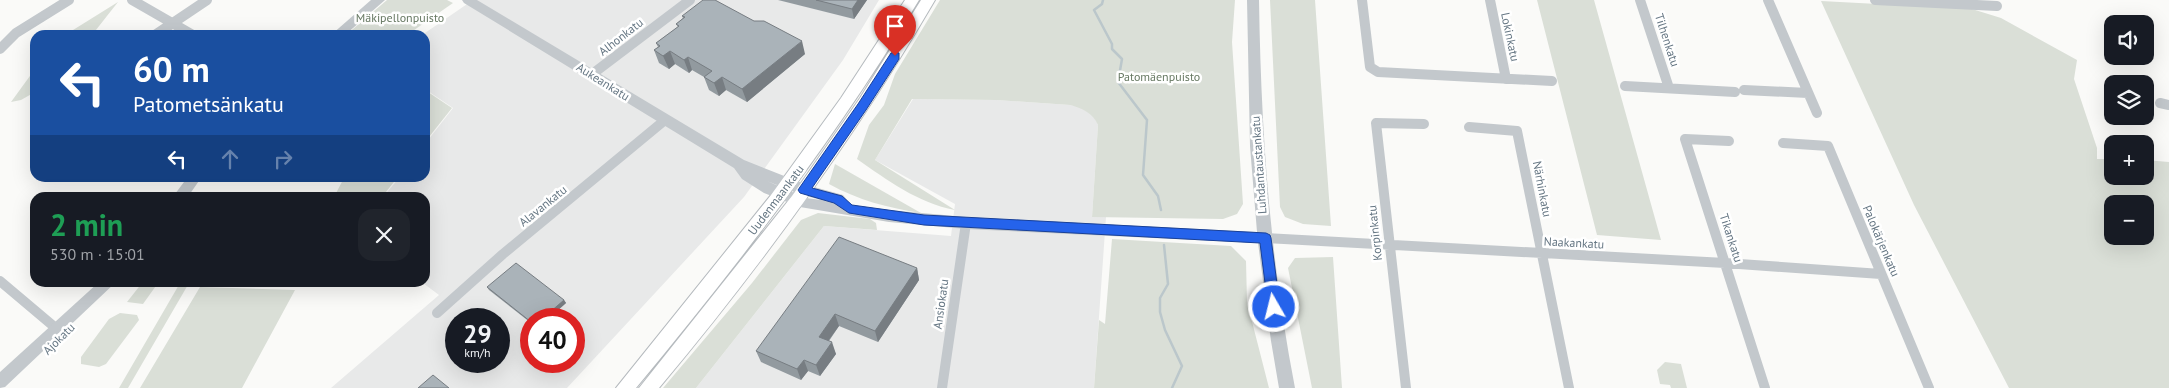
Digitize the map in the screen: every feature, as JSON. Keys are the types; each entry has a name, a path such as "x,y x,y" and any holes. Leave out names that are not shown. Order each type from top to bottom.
{"main road":[{"name":"Uudenmaankatu","path":"648,388 735,281 793,192 912,0"},
{"name":"Uudenmaankatu","path":"625,388 749,236 793,192 862,107 928,0"}],"street":[{"path":"0,49 16,34 70,0"},
{"path":"132,0 185,30"},
{"path":"162,30 207,0"},
{"path":"343,30 379,0"},
{"name":"Aukeankatu","path":"468,0 738,164 747,175 770,189 793,192 822,206 966,224 1072,227 1266,238"},
{"name":"Alhonkatu","path":"591,75 690,0"},
{"name":"Luhdantaustankatu","path":"1253,0 1256,132 1280,357 1287,388"},
{"name":"Lokinkatu","path":"1362,0 1372,70 1389,74 1552,81"},
{"name":"Lokinkatu","path":"1490,0 1506,79"},
{"name":"Tilhenkatu","path":"1640,0 1669,88"},
{"path":"1768,0 1817,113"},
{"path":"1875,0 1997,6"},
{"path":"1625,86 1808,93"},
{"name":"Alavankatu","path":"437,313 503,254 665,120"},
{"name":"Korpinkatu","path":"1406,388 1376,122 1424,124"},
{"name":"Närhinkatu","path":"1469,127 1517,131 1569,388"},
{"name":"Tikankatu","path":"1729,141 1685,139 1765,388"},
{"name":"Palokärjenkatu","path":"1782,144 1828,146 1929,388"},
{"name":"Ansiokatu","path":"942,388 966,224"},
{"name":"Naakankatu","path":"1266,238 1725,263 1881,274"},
{"path":"0,281 60,333"},
{"name":"Ajokatu","path":"5,388 104,287"},
{"name":"Ajokatu","path":"0,382 60,333"}],"shaded area":[{"path":"473,0 879,0 843,60 744,197 585,369 585,308 520,308 520,373 581,373 567,388 331,388 439,295 428,287 430,287 430,192 387,192 396,182 430,182 430,138 453,108 430,92 429,30"},
{"path":"913,99 996,100 1070,105 1081,107 1095,117 1098,125 1092,217 1106,217 1094,388 696,388 824,226 951,236 955,204 875,160"}],"green space":[{"name":"Mäkipellonpuisto","path":"387,0 447,0 453,3 414,30 352,30"},
{"name":"Patomäenpuisto","path":"940,0 1235,0 1232,42 1243,204 1237,214 1223,219 1092,217 1098,125 1087,112 1070,105 996,100 912,99 875,160 955,210 928,202 891,183 857,159 869,125 884,105 895,74"},
{"path":"1270,0 1315,0 1331,226 1303,224 1285,217 1280,207"},
{"path":"1537,0 1594,0 1661,240 1597,235"},
{"path":"1821,1 1972,9 2001,18 2077,60 2074,79 2097,148 2097,159 2104,159 2104,185 2154,185 2154,161 2169,162 2169,388 2009,388 1914,205"},
{"path":"118,2 96,30 73,30"},
{"path":"30,76 30,95 21,100 11,102"},
{"path":"430,93 452,108 430,136"},
{"path":"835,164 921,213 874,203 851,195 829,184"},
{"path":"342,182 394,182 386,192 337,192"},
{"path":"818,213 870,219 876,223 877,230 824,226 696,388 663,388 752,283 801,220"},
{"path":"1112,239 1231,246 1246,261 1247,302 1269,388 1094,388 1099,320 1105,324"},
{"path":"1333,257 1342,388 1312,388 1288,268 1295,258"},
{"path":"139,287 155,287 143,304 127,302"},
{"path":"178,287 187,287 128,388 119,388"},
{"path":"200,287 295,290 242,388 140,388"},
{"path":"120,313 137,315 139,320 106,364 99,367 81,364 81,357 109,319"},
{"path":"1665,362 1681,364 1687,388 1671,388 1670,385 1660,384 1657,370"}],"building":[{"path":"703,0 715,0 754,21 764,21 802,41 742,89 722,77 714,83 704,77 712,71 688,57 684,60 670,51 663,56 654,50 660,46 656,43 679,26 676,24 685,17 682,16"},
{"path":"816,0 858,0 852,9"},
{"path":"839,237 917,268 875,331 835,314 819,337 832,342 816,365 804,360 797,369 756,351"},
{"path":"516,263 564,300 555,308 520,308 520,313 487,287"},
{"path":"433,375 449,388 418,388"}],"waterway":[{"path":"1103,0 1102,4 1094,10 1112,44 1112,49 1122,59 1118,82 1147,120 1143,175 1158,196 1161,210"},
{"path":"1164,245 1168,284 1160,298 1160,312 1165,330 1182,366 1172,388"}],"route":[{"path":"895,56 804,190 838,199 849,209 924,220 966,224 1072,227 1266,238 1274,307"}]}
